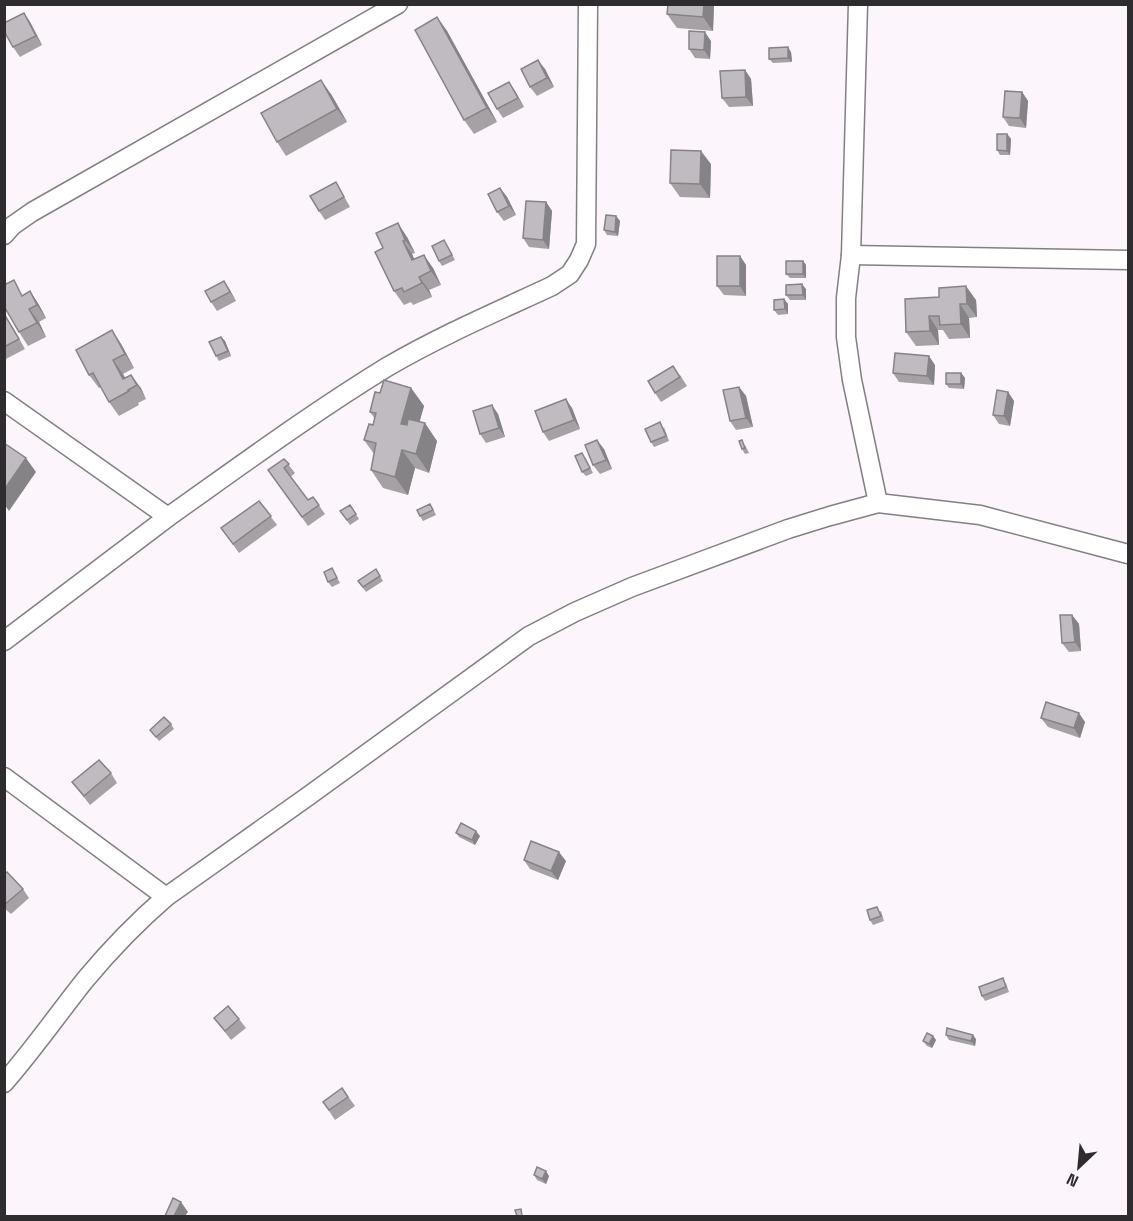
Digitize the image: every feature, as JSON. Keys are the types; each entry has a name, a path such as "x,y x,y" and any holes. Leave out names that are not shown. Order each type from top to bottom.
{"street":[{"path":"4,235 12,226 32,212 398,4"},
{"path":"4,641 168,517 319,410 430,343 552,286 570,274 586,244 588,4"},
{"path":"858,4 851,255 846,298 846,337 852,380 878,503"},
{"path":"851,255 1128,260"},
{"path":"4,401 168,517"},
{"path":"4,1083 114,947 166,897 529,636 575,612 632,587 788,529 878,503 980,514 1128,554"},
{"path":"4,777 166,897"}],"building":[{"path":"668,4 704,4 703,17 667,14"},
{"path":"24,13 36,36 13,47 4,31 4,23"},
{"path":"437,17 487,108 464,120 415,30"},
{"path":"689,31 705,32 704,50 689,49"},
{"path":"788,47 788,58 769,59 769,48"},
{"path":"538,60 547,78 530,87 521,69"},
{"path":"745,70 746,97 722,98 720,71"},
{"path":"321,80 337,109 277,142 261,113"},
{"path":"509,82 518,98 497,109 488,93"},
{"path":"1005,91 1022,92 1020,118 1003,117"},
{"path":"997,134 1007,134 1007,151 997,150"},
{"path":"671,150 701,151 700,184 670,183"},
{"path":"336,182 344,197 319,211 310,196"},
{"path":"500,188 509,206 497,212 488,194"},
{"path":"526,201 546,202 543,240 523,238"},
{"path":"606,215 616,216 615,232 604,230"},
{"path":"398,223 412,260 424,255 431,271 419,277 422,283 404,292 402,288 394,291 375,252 383,248 376,233"},
{"path":"444,240 452,255 439,261 432,246"},
{"path":"717,256 740,256 740,286 717,286"},
{"path":"786,261 803,261 803,274 786,274"},
{"path":"14,280 22,296 30,291 37,305 29,309 37,323 19,332 4,306 4,285"},
{"path":"224,281 230,292 211,302 205,291"},
{"path":"802,284 803,295 786,295 786,285"},
{"path":"966,286 967,304 960,304 961,324 940,325 939,316 929,316 930,331 906,332 905,299 939,297 939,288"},
{"path":"784,299 785,309 774,310 774,300"},
{"path":"4,317 19,339 4,347"},
{"path":"112,330 125,354 113,360 123,379 131,375 137,385 109,402 93,373 89,375 76,350"},
{"path":"221,337 228,351 216,356 209,342"},
{"path":"895,353 929,356 927,376 893,373"},
{"path":"673,366 680,377 655,393 648,381"},
{"path":"946,373 961,373 961,384 946,384"},
{"path":"384,380 411,388 401,424 407,425 408,419 425,423 416,454 402,450 395,477 371,470 376,443 364,440 369,424 373,425 376,413 370,412 375,392 380,393"},
{"path":"739,387 746,418 730,421 723,390"},
{"path":"997,390 1008,392 1004,416 993,415"},
{"path":"566,399 574,420 543,432 535,411"},
{"path":"492,405 499,428 480,434 473,411"},
{"path":"660,422 666,436 651,442 645,429"},
{"path":"597,440 606,460 593,465 585,445"},
{"path":"742,440 745,448 742,449 739,441"},
{"path":"4,443 26,458 4,490"},
{"path":"582,453 590,468 582,472 575,456"},
{"path":"284,459 289,464 284,468 308,500 313,497 319,505 302,517 268,470"},
{"path":"259,501 271,516 233,544 221,528"},
{"path":"430,504 433,510 420,516 417,510"},
{"path":"350,505 356,514 347,520 340,511"},
{"path":"332,568 337,578 328,582 324,572"},
{"path":"376,569 380,576 363,587 358,581"},
{"path":"1060,615 1072,615 1075,642 1062,643"},
{"path":"1046,702 1079,713 1074,728 1041,718"},
{"path":"164,717 171,724 156,737 150,730"},
{"path":"99,760 111,773 84,796 72,782"},
{"path":"461,823 476,831 472,840 456,833"},
{"path":"531,841 559,852 551,871 524,860"},
{"path":"7,872 23,889 4,905 4,874"},
{"path":"877,907 881,916 870,920 867,910"},
{"path":"1003,978 1006,987 982,996 979,987"},
{"path":"228,1006 239,1019 225,1031 214,1018"},
{"path":"947,1028 973,1035 971,1041 946,1035"},
{"path":"927,1033 933,1036 929,1044 923,1041"},
{"path":"342,1088 348,1097 329,1110 323,1102"},
{"path":"537,1167 546,1171 542,1179 534,1175"},
{"path":"173,1198 181,1202 174,1216 165,1216"},
{"path":"521,1209 522,1216 517,1216 515,1210"}]}
